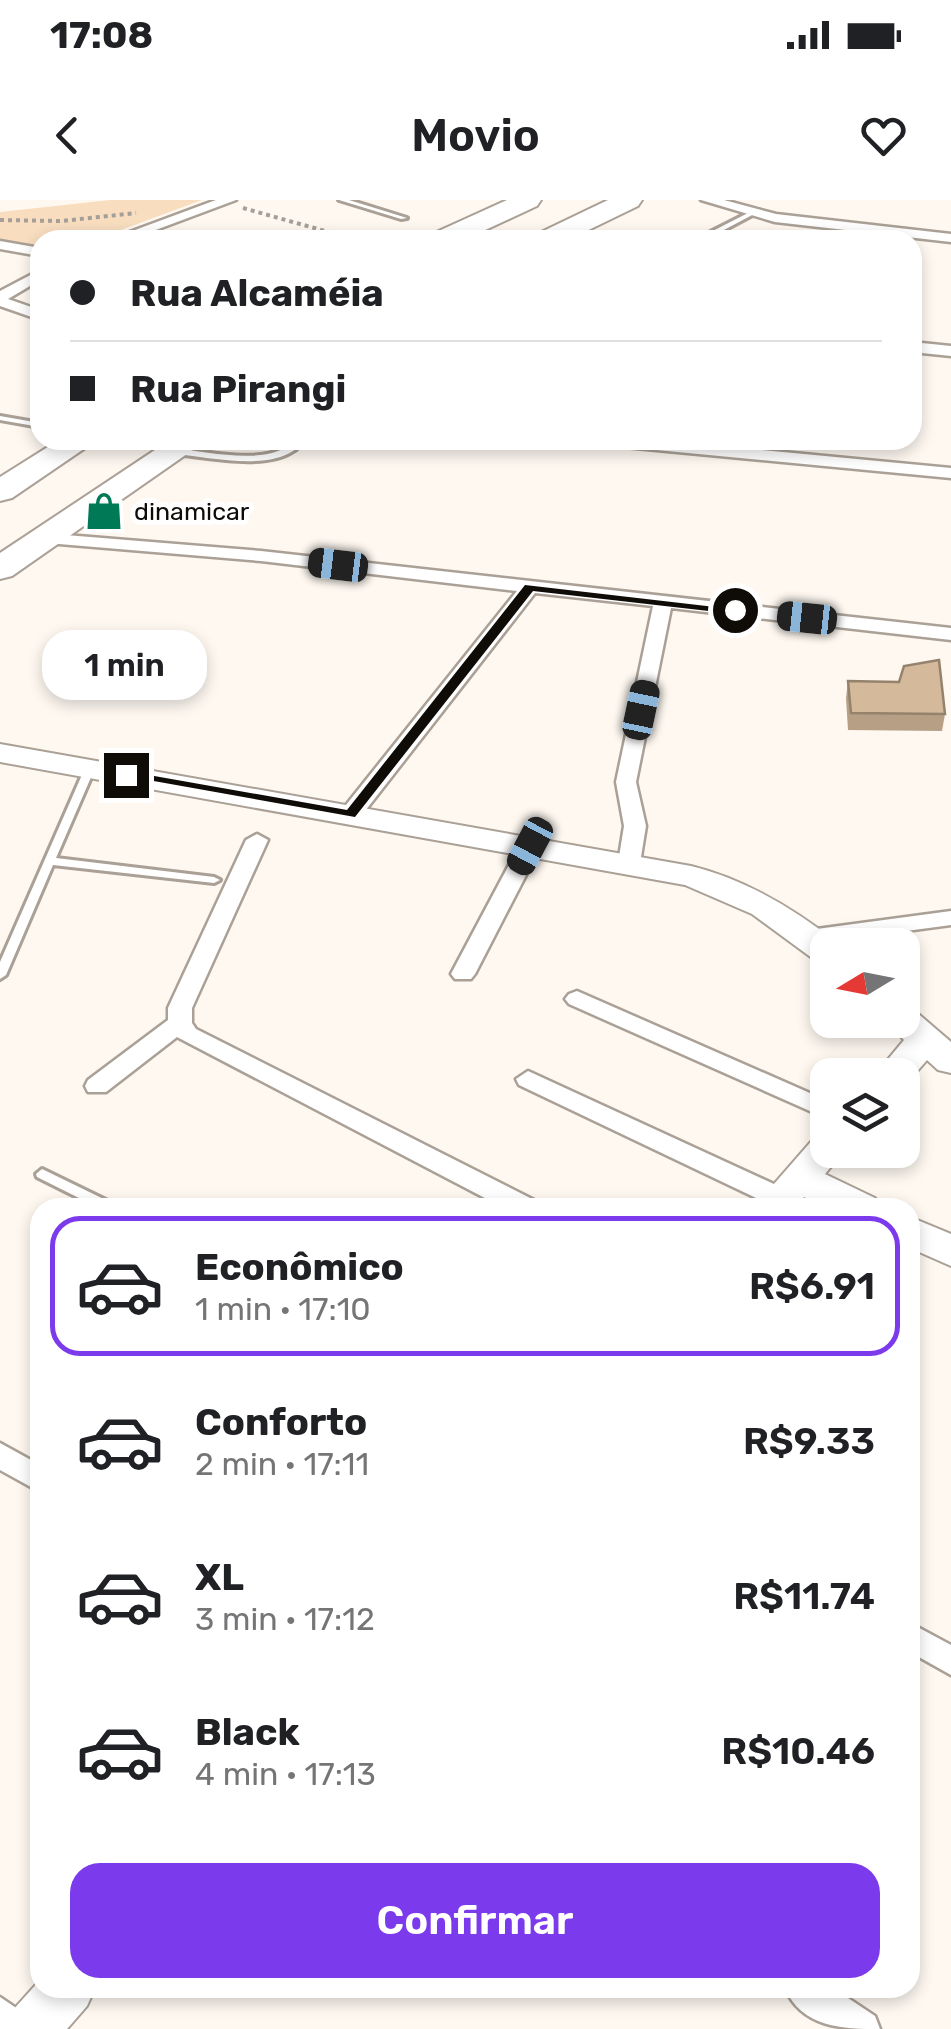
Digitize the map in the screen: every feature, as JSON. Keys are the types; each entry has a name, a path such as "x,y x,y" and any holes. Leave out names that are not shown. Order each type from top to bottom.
{"highway":[{"path":"464,230 528,200"},
{"path":"496,230 558,200"},
{"path":"567,230 629,200"},
{"path":"598,230 659,200"},
{"path":"0,467 30,449"},
{"path":"0,492 65,450"},
{"path":"0,545 161,450"},
{"path":"0,568 163,450"}],"street":[{"path":"143,230 229,200"},
{"path":"708,200 752,213 887,230"},
{"path":"922,234 951,238"},
{"path":"0,244 30,248"},
{"path":"0,299 30,280"},
{"path":"0,299 30,311"},
{"path":"922,349 951,351"},
{"path":"712,450 951,472"},
{"path":"41,538 262,556 951,634"},
{"path":"350,814 530,587"},
{"path":"629,863 636,826 626,782 664,602"},
{"path":"0,753 629,863 724,886 782,916 810,939"},
{"path":"257,840 180,1008 180,1023 188,1036 507,1198"},
{"path":"464,974 530,846"},
{"path":"902,928 951,918"},
{"path":"578,999 810,1103"},
{"path":"97,1086 180,1023"},
{"path":"528,1080 784,1194 810,1166"},
{"path":"920,1236 951,1250"},
{"path":"0,1456 30,1474"},
{"path":"920,1642 951,1661"},
{"path":"32,2029 59,1998"},
{"path":"817,1998 862,2029"},
{"path":"0,2016 15,2029"}],"lane":[{"path":"342,200 403,218"},
{"path":"719,230 752,213"},
{"path":"0,418 30,422"},
{"path":"216,450 266,458 286,455 291,450"},
{"path":"0,975 90,768"},
{"path":"50,861 214,880"},
{"path":"42,1174 91,1198"}],"path":[{"path":"229,200 252,212 326,230"},
{"path":"0,220 98,220 150,210"}],"shaded area":[{"path":"110,200 202,200 121,230 30,230 30,245 0,241 0,212"}],"building":[{"path":"939,660 945,714 851,713 848,681 899,682 904,666"}],"place":[{"name":"dinamicar","path":"104,511"}],"route":[{"path":"126,775 350,814 530,587 735,610"}]}
